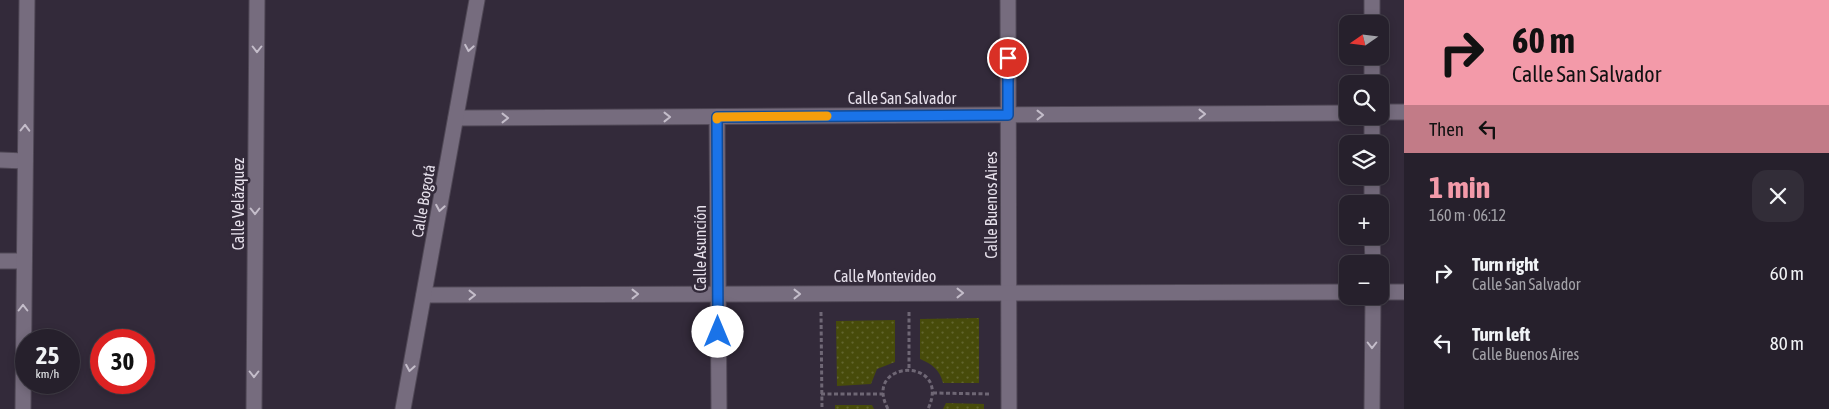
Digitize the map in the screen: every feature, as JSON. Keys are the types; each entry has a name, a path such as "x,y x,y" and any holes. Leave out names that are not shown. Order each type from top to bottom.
{"street":[{"path":"23,409 27,0"},
{"name":"Calle Velázquez","path":"254,409 257,0"},
{"name":"Calle Bogotá","path":"403,409 477,0"},
{"name":"Calle Buenos Aires","path":"1008,0 1009,402"},
{"path":"1372,0 1372,15"},
{"name":"Calle San Salvador","path":"456,118 1339,112"},
{"path":"1389,112 1404,112"},
{"name":"Calle Asunción","path":"717,117 719,409"},
{"path":"0,160 25,161"},
{"path":"0,261 24,261"},
{"name":"Calle Montevideo","path":"424,295 1339,292"},
{"path":"1389,292 1404,292"},
{"path":"1372,305 1372,409"}],"path":[{"path":"821,294 822,409"},
{"path":"908,294 910,369"},
{"path":"888,409 884,402 884,386 894,373 910,369 923,374 928,379 933,393 928,409"},
{"path":"933,393 1009,402"},
{"path":"822,394 883,394"}],"shaded area":[{"path":"979,318 979,383 943,383 940,374 935,368 920,359 920,319"},
{"path":"895,320 895,362 877,369 871,384 837,386 836,321"},
{"path":"946,403 984,404 984,409 943,409"},
{"path":"835,405 872,405 874,409 835,409"}],"slow traffic":[{"path":"717,119 717,117 827,116"}],"route":[{"path":"718,332 717,117 1008,115 1008,58"}]}
